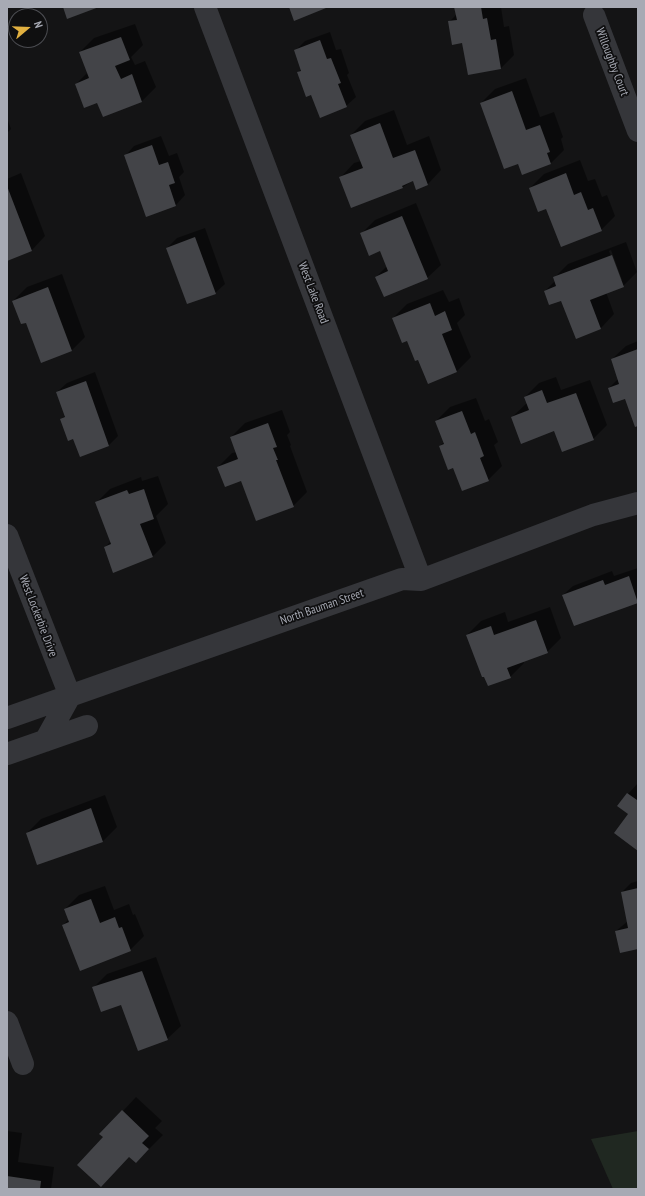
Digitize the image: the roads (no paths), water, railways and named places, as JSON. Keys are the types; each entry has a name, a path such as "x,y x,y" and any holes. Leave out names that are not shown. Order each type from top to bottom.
{"street":[{"name":"West Lake Road","path":"205,7 421,580"},
{"name":"Willoughby Court","path":"594,15 638,131"},
{"name":"North Bauman Street","path":"7,718 402,579 421,580 593,515 638,503"},
{"name":"West Lockerbie Drive","path":"7,535 70,696"},
{"path":"45,741 70,696"},
{"path":"7,754 87,726"},
{"path":"7,1022 23,1064"}]}
